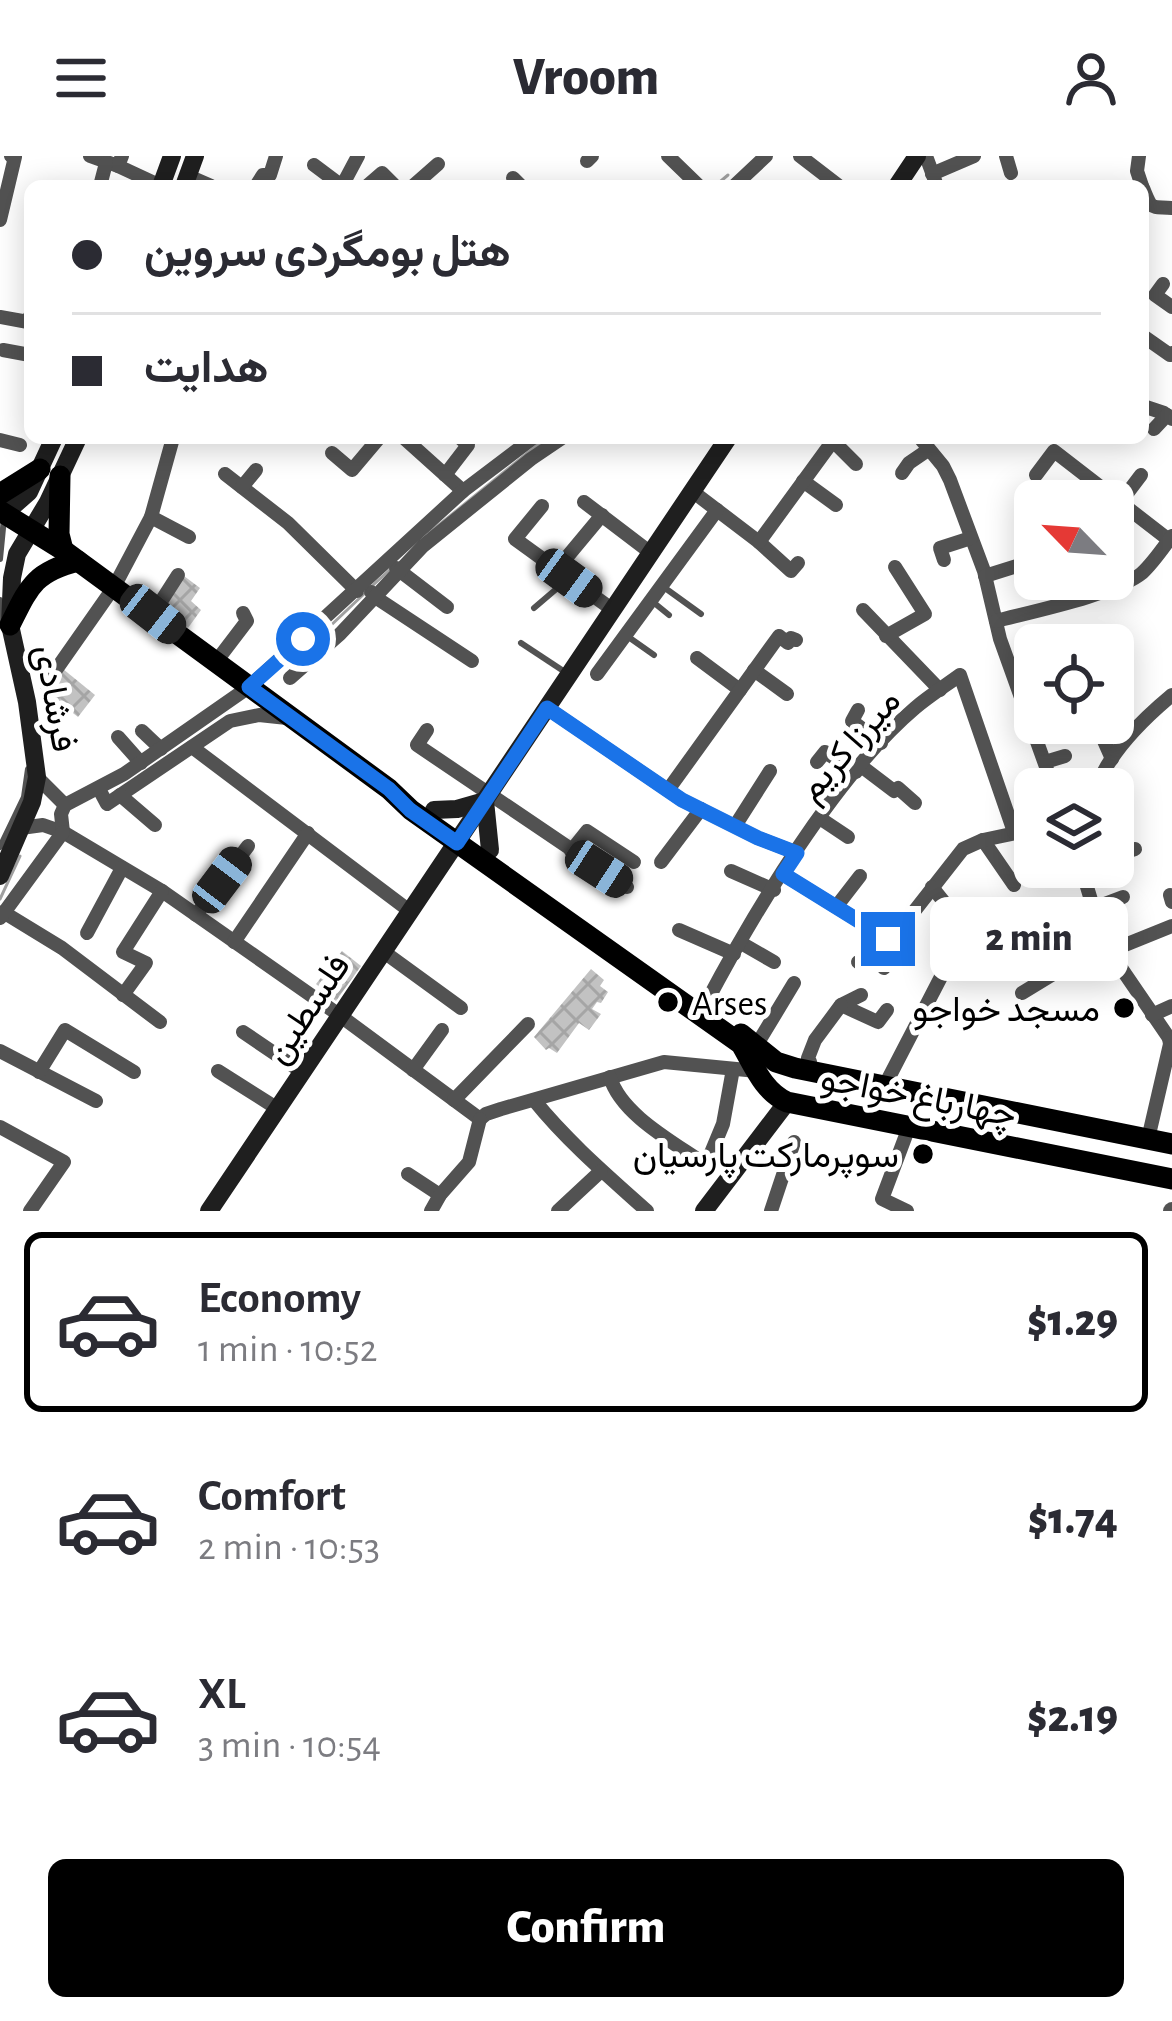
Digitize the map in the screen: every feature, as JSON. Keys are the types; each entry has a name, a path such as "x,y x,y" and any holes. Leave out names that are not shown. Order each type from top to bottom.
{"main road":[{"path":"53,444 50,472 58,534 71,555"},
{"path":"1,506 29,492 73,444"},
{"name":"فلسطین","path":"217,1208 302,1072 724,444"},
{"path":"1,506 50,472"},
{"name":"فرشادی","path":"0,876 32,802 37,777 10,625 10,601 17,554 48,502 50,472"},
{"path":"29,492 35,504 48,502"},
{"path":"1,506 389,789 410,810 461,837"},
{"path":"10,625 32,583 71,555"},
{"path":"389,789 434,810 461,837"},
{"path":"434,810 457,809 487,797 490,850"},
{"name":"چهارباغ خواجو","path":"461,837 490,850 756,1046 769,1092 787,1102 1172,1179"},
{"name":"چهارباغ خواجو","path":"461,837 741,1044 765,1071 808,1071 1172,1144"},
{"path":"862,1117 869,1110 874,1085"},
{"path":"704,1211 787,1102"},
{"path":"1090,1162 1096,1129"}],"street":[{"path":"1,215 16,157 11,156"},
{"path":"90,156 115,162 150,180"},
{"path":"260,180 270,175 277,156"},
{"path":"668,156 693,180"},
{"path":"740,180 766,156"},
{"path":"800,156 831,180"},
{"path":"917,158 935,180 974,156"},
{"path":"1006,156 1011,173"},
{"path":"420,180 438,164"},
{"path":"314,165 334,180"},
{"path":"1159,290 1172,307"},
{"path":"3,350 24,354"},
{"path":"1154,429 1167,415 1172,399"},
{"path":"0,440 20,445"},
{"path":"46,684 114,587 151,518 171,444"},
{"path":"332,453 352,470 375,444"},
{"path":"411,444 463,491"},
{"path":"445,475 466,444"},
{"path":"106,789 249,687 361,587 394,566 463,491 525,444"},
{"path":"433,528 553,444"},
{"path":"759,542 830,444"},
{"path":"838,444 856,464"},
{"path":"902,473 924,444 950,480 1047,768"},
{"path":"1036,475 1054,451 1086,480"},
{"path":"242,487 256,470"},
{"path":"225,474 375,598 472,661"},
{"path":"1134,484 1141,475"},
{"path":"803,481 836,505"},
{"path":"692,491 791,571 798,563"},
{"path":"584,502 651,553"},
{"path":"283,519 295,506"},
{"path":"542,506 515,539 637,619"},
{"path":"597,674 717,510"},
{"path":"563,573 602,515"},
{"path":"1134,517 1170,538 1141,574 1134,576"},
{"path":"151,518 189,537"},
{"path":"944,560 940,548 971,538"},
{"path":"290,678 375,598 394,566"},
{"path":"394,566 447,607"},
{"path":"886,636 925,614 895,567"},
{"path":"985,576 1014,568"},
{"path":"153,614 178,575"},
{"path":"996,621 1052,600"},
{"path":"863,610 940,690"},
{"path":"215,663 247,621 243,613"},
{"path":"668,790 779,636 788,643 791,638 796,640"},
{"path":"697,658 740,690"},
{"path":"754,670 787,694"},
{"name":"میرزا کریم","path":"705,1005 783,874 859,769 914,709 960,675 1014,832"},
{"path":"1107,768 1124,742 1172,695"},
{"path":"547,708 668,790 797,853"},
{"path":"858,710 852,721 881,743"},
{"path":"160,1022 62,948 2,915 63,832 65,806 192,747 244,716 292,719"},
{"path":"427,730 417,745 487,797 627,886"},
{"path":"142,731 160,749"},
{"path":"118,737 141,763"},
{"path":"1105,744 1112,759"},
{"path":"192,747 410,912"},
{"path":"818,762 825,752 859,769 889,798 898,788 915,803"},
{"path":"1045,762 1065,756"},
{"path":"735,826 770,771"},
{"path":"37,777 65,806"},
{"path":"106,789 155,825"},
{"path":"661,862 701,809"},
{"path":"821,819 848,837"},
{"path":"21,828 43,825 63,832 162,891 480,1119"},
{"path":"572,851 587,832 634,862"},
{"path":"783,874 884,937 894,938 934,879 963,849 1014,832"},
{"path":"234,942 308,833"},
{"path":"983,840 1014,885"},
{"path":"196,915 248,846"},
{"path":"87,933 122,868"},
{"path":"731,871 774,890"},
{"path":"836,908 860,876"},
{"path":"934,879 956,917 962,912"},
{"path":"1088,888 1107,947 1170,1037 1148,1139"},
{"path":"123,995 146,963 123,952 162,891"},
{"path":"1094,908 1123,897"},
{"path":"1022,993 1107,947 1172,926"},
{"path":"679,930 774,962"},
{"path":"858,962 863,965 884,937"},
{"path":"884,937 891,954 884,968"},
{"path":"384,952 461,1008"},
{"path":"874,1085 943,973"},
{"path":"756,1046 794,983"},
{"path":"808,1071 808,1058 841,1005 861,995"},
{"path":"841,1005 878,1022 887,1010"},
{"path":"1152,1015 1172,1006"},
{"path":"454,1100 528,1024"},
{"path":"39,1072 65,1030 134,1072"},
{"path":"413,1070 442,1030"},
{"path":"243,1032 302,1072"},
{"path":"0,1051 96,1101"},
{"path":"431,1211 469,1162 480,1119 486,1114 664,1062 765,1071"},
{"path":"610,1077 628,1108 706,1165 723,1124 733,1069"},
{"path":"218,1071 278,1109"},
{"path":"534,1100 647,1211"},
{"path":"907,1211 882,1198 910,1126"},
{"path":"0,1127 64,1162 30,1211"},
{"path":"770,1211 794,1142"},
{"path":"558,1211 602,1171"},
{"path":"408,1174 440,1195"}],"lane":[{"path":"0,560 1,506"},
{"path":"534,608 563,573"},
{"path":"662,585 701,614"},
{"name":"فرشادی","path":"0,600 28,772 24,797 0,847"},
{"path":"651,601 669,615"},
{"path":"626,635 653,655"},
{"path":"521,643 569,675"},
{"path":"384,952 461,837"},
{"path":"217,1208 341,1017"}],"building":[{"path":"184,576 200,588 191,601 201,610 188,628 162,607"},
{"path":"63,669 95,695 78,717 49,694"},
{"path":"342,951 361,966 336,1001 316,984"},
{"path":"591,969 604,980 600,986 608,992 592,1009 601,1014 589,1030 579,1023 557,1053 546,1050 534,1037"}],"waterway":[{"path":"722,180 728,175"},
{"path":"429,533 539,444"},
{"path":"372,586 392,568"},
{"path":"288,666 365,593"},
{"path":"0,899 20,856"}],"place":[{"name":"Arses","path":"668,1002"},
{"name":"مسجد خواجو","path":"1124,1008"},
{"name":"سوپرمارکت پارسیان","path":"923,1154"}],"route":[{"path":"303,639 249,687 457,843 547,708 682,800 797,853 783,874 888,939"}]}
